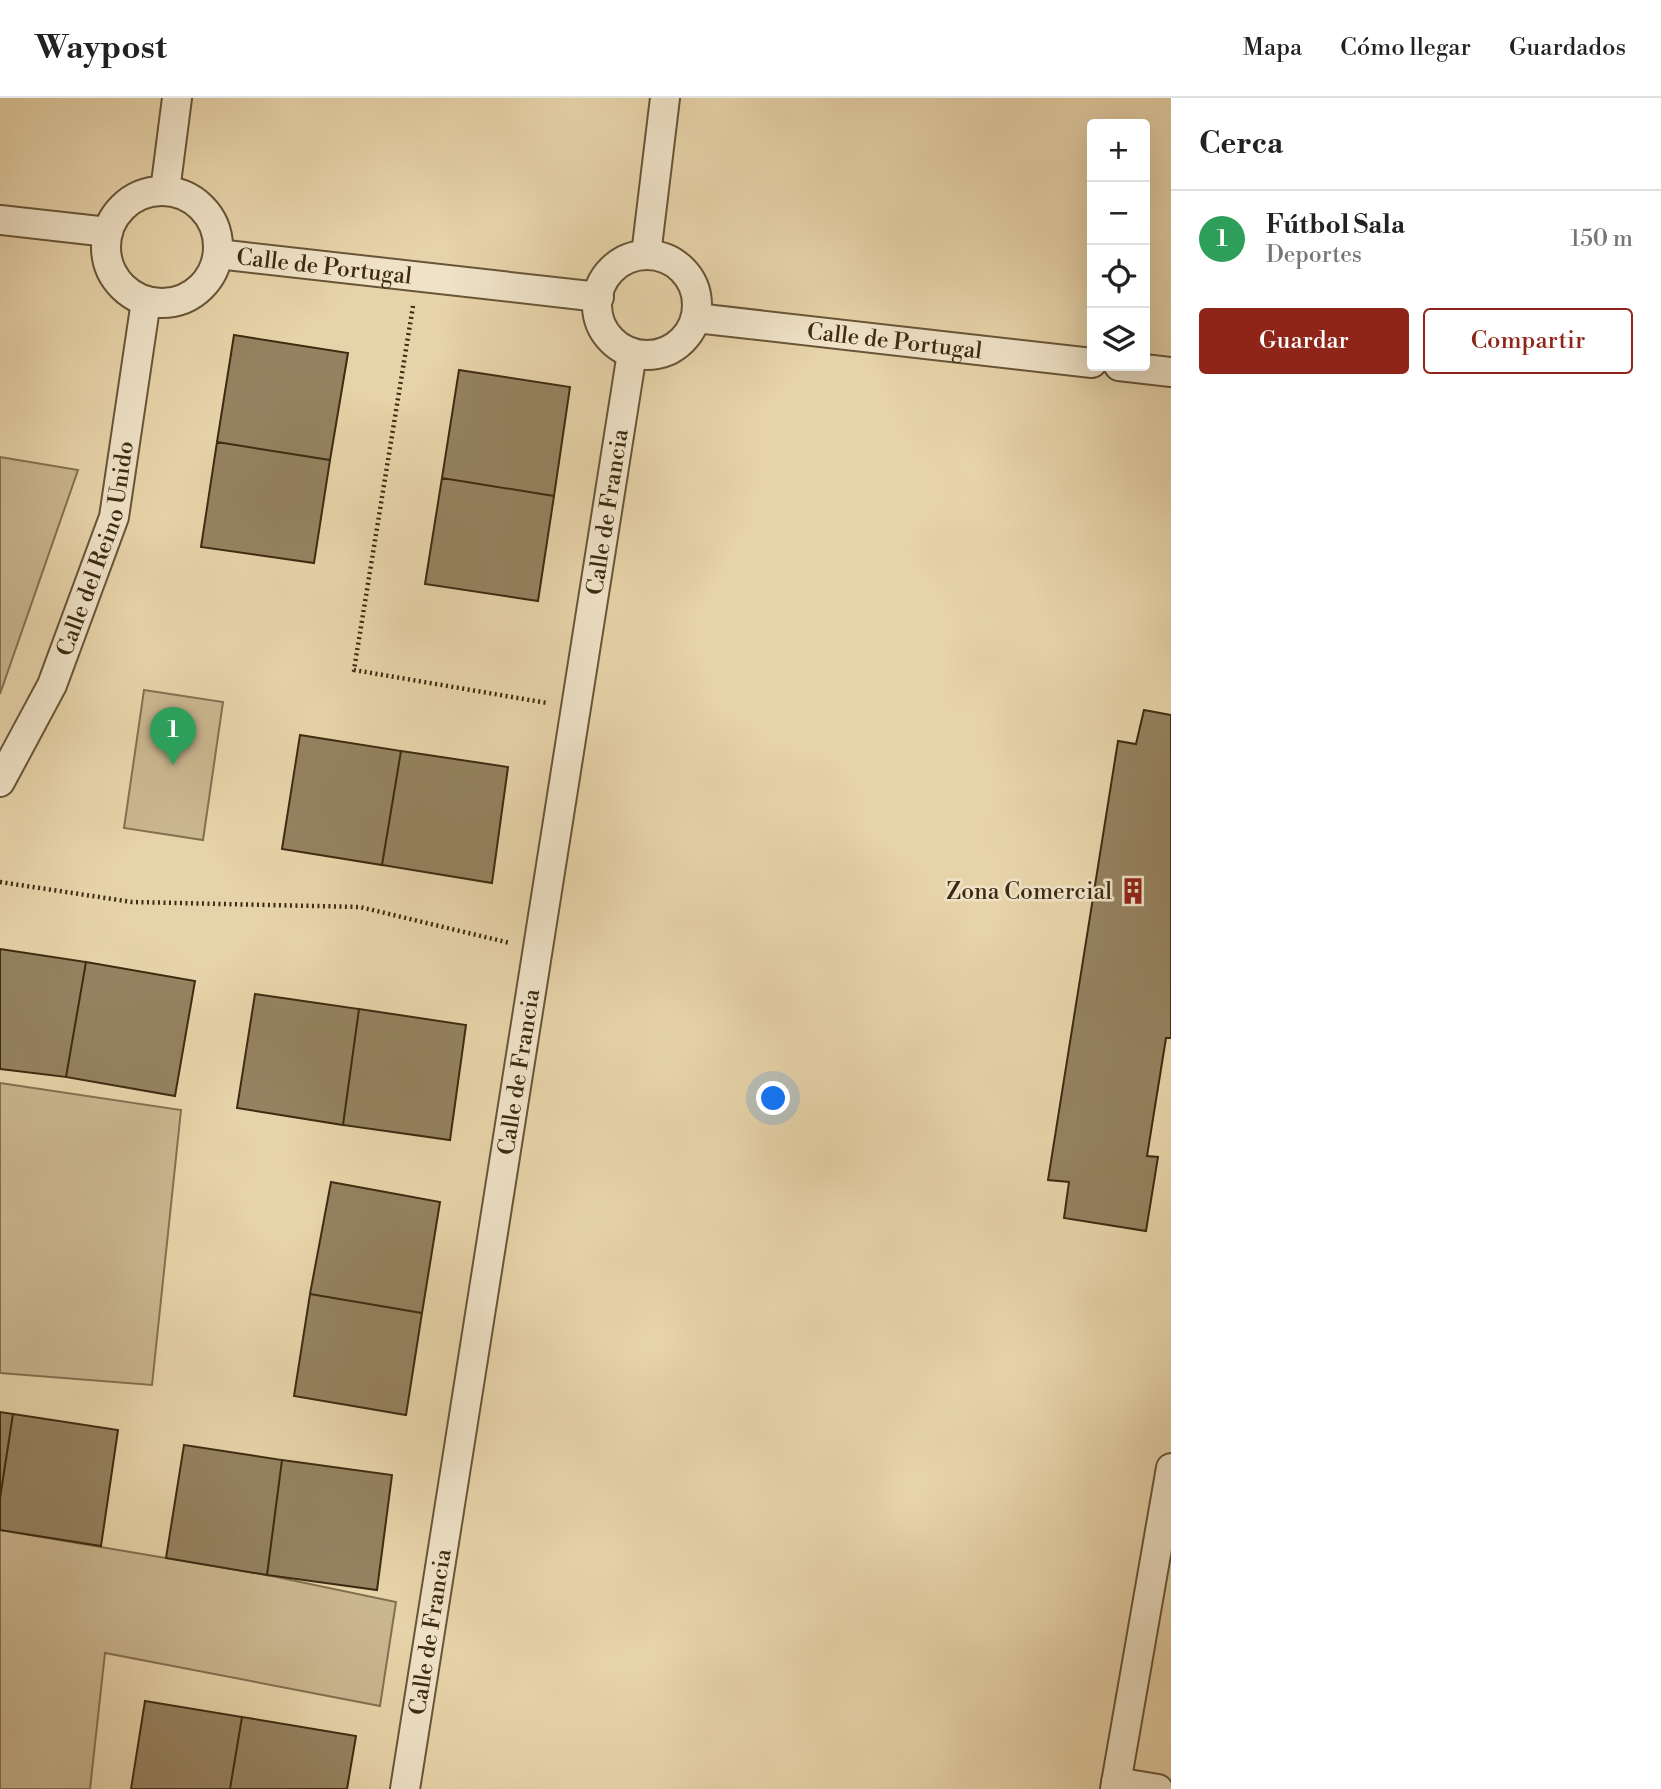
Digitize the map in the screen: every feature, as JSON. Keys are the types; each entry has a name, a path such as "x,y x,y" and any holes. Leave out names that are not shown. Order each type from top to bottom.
{"street":[{"path":"164,191 177,98"},
{"path":"646,255 665,98"},
{"path":"164,191 184,195 200,205 215,228 218,254 212,273 199,289 182,300 163,303 146,301 129,292 110,269 106,250 108,232 116,214 130,200 148,192 164,191"},
{"path":"0,220 108,232"},
{"name":"Calle de Portugal","path":"218,254 598,297"},
{"path":"646,255 663,257 679,266 690,279 697,301 696,318 682,342 667,352 650,356 632,353 616,345 602,326 597,310 600,287 609,272 623,261 646,255"},
{"name":"Calle del Reino Unido","path":"0,782 51,685 114,517 146,301"},
{"name":"Calle de Portugal","path":"696,318 1087,362"},
{"name":"Calle de Francia","path":"405,1789 632,353"},
{"path":"1150,370 1171,372"},
{"path":"1158,1789 1115,1786 1171,1468"}],"path":[{"path":"418,277 354,670 576,708"},
{"path":"0,882 132,902 360,907 538,950"}],"shaded area":[{"path":"0,457 78,470 0,694"},
{"path":"144,690 223,702 203,840 124,828"},
{"path":"0,1083 181,1110 152,1385 0,1373"},
{"path":"0,1530 267,1575 396,1602 380,1706 105,1653 90,1789 0,1789"}],"building":[{"path":"234,335 348,353 330,460 217,442"},
{"path":"459,370 570,387 554,496 442,478"},
{"path":"217,442 330,460 314,563 201,547"},
{"path":"442,478 554,496 538,601 425,584"},
{"name":"Zona Comercial","path":"1144,710 1171,715 1171,1038 1166,1038 1147,1156 1158,1157 1146,1231 1064,1218 1069,1182 1048,1180 1118,741 1136,744"},
{"path":"300,735 401,751 382,865 282,849"},
{"path":"401,751 508,767 492,883 382,865"},
{"path":"0,949 86,962 66,1077 0,1069"},
{"path":"86,962 195,981 175,1096 66,1077"},
{"path":"255,994 359,1009 343,1125 237,1108"},
{"path":"359,1009 466,1025 450,1140 343,1125"},
{"path":"331,1182 440,1202 422,1313 310,1294"},
{"path":"310,1294 422,1313 406,1415 294,1396"},
{"path":"0,1412 13,1414 0,1498"},
{"path":"13,1414 118,1430 101,1546 0,1530 0,1498"},
{"path":"184,1445 282,1460 267,1575 166,1558"},
{"path":"282,1460 392,1475 377,1590 267,1575"},
{"path":"145,1701 242,1717 230,1789 131,1789"},
{"path":"242,1717 356,1736 347,1789 230,1789"}],"place":[{"name":"Fútbol Sala","path":"173,765"},
{"name":"Zona Comercial","path":"1133,891"}]}
